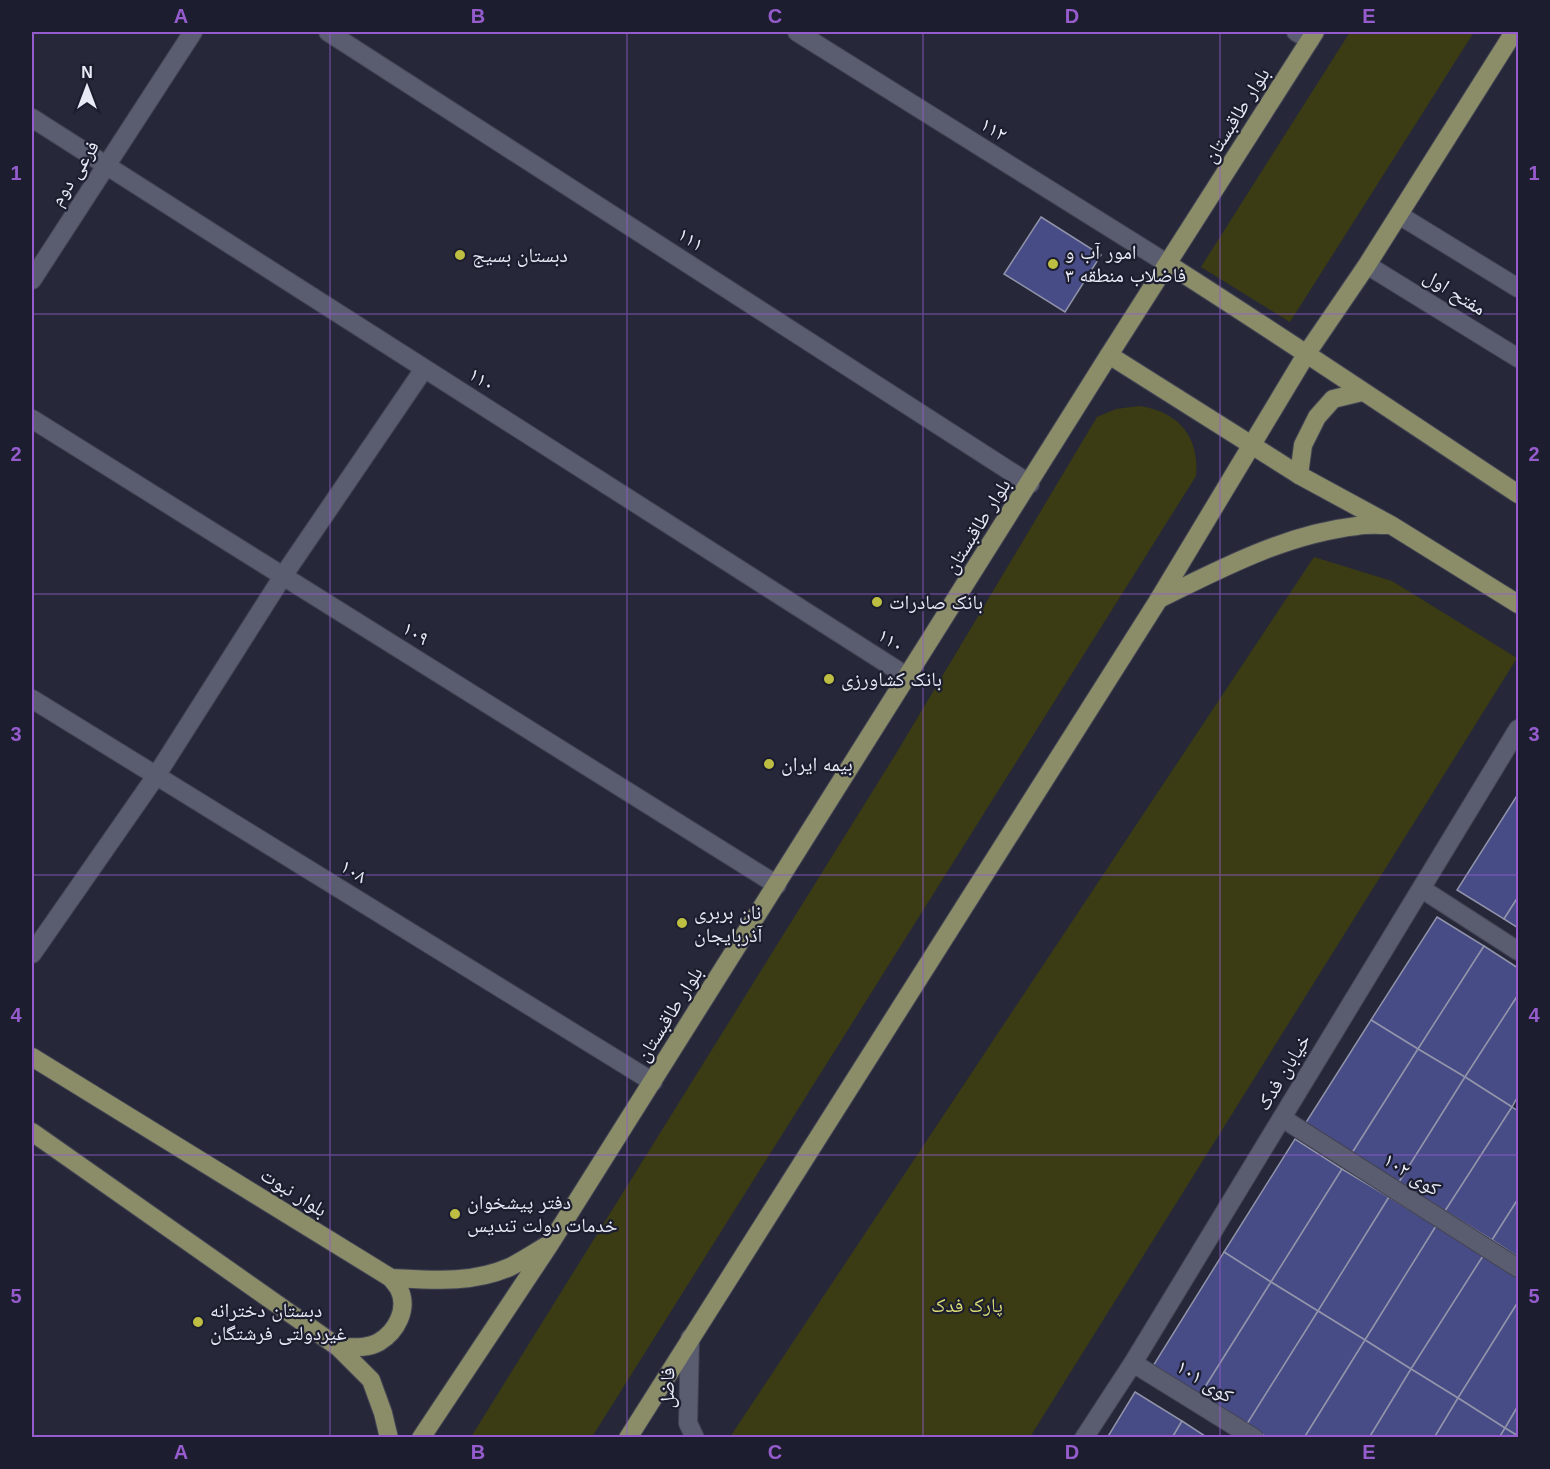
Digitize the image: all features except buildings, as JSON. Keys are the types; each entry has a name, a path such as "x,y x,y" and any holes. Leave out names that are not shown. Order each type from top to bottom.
{"main road":[{"path":"628,1437 1159,599 1307,353 1367,265 1514,32"},
{"name":"بلوار طاقبستان","path":"421,1437 550,1244 653,1082 1168,264 1307,34"},
{"path":"1168,264 1307,353 1362,392 1518,494"},
{"path":"1109,355 1299,475 1391,525 1518,604"},
{"path":"1299,475 1303,445 1317,417 1333,399 1362,392"},
{"path":"1159,599 1232,563 1280,544 1357,526 1391,525"},
{"name":"بلوار نبوت","path":"32,1057 391,1278 436,1281 472,1278 508,1267 550,1244"},
{"path":"32,1132 338,1347 370,1380 389,1437"},
{"path":"338,1347 361,1347 378,1343 393,1330 400,1319 403,1303 400,1290 391,1278"}],"street":[{"name":"فرعی دوم","path":"32,280 193,32"},
{"name":"۱۱۱","path":"328,32 1030,484"},
{"name":"۱۱۲","path":"797,32 1168,264"},
{"name":"۱۱۰","path":"32,118 908,677"},
{"name":"مفتح اول","path":"1399,215 1518,288"},
{"name":"مفتح اول","path":"1367,265 1518,358"},
{"path":"32,954 156,776 283,576 424,369"},
{"name":"۱۰۹","path":"32,419 777,885"},
{"name":"۱۰۸","path":"32,699 653,1082"},
{"name":"خیابان فدک","path":"1084,1437 1133,1363 1518,729"},
{"path":"1422,888 1518,951"},
{"name":"کوی ۱۰۲","path":"1282,1118 1518,1268"},
{"name":"فاضل","path":"690,1338 688,1423 695,1437"},
{"name":"کوی ۱۰۱","path":"1133,1363 1254,1437"}],"green space":[{"path":"1350,32 1474,32 1290,322 1201,267"},
{"path":"1139,406 1164,413 1183,428 1194,449 1196,476 592,1437 471,1437 897,752 1097,417 1116,409"},
{"name":"پارک فدک","path":"1314,557 1392,581 1517,658 1030,1437 730,1437"}],"place":[{"name":"دبستان بسیج","path":"460,255"},
{"name":"امور آب و فاضلاب منطقه ۳","path":"1053,264"},
{"name":"بانک صادرات","path":"877,602"},
{"name":"بانک کشاورزی","path":"829,679"},
{"name":"بیمه ایران","path":"769,764"},
{"name":"نان بربری آذربایجان","path":"682,923"},
{"name":"دفتر پیشخوان خدمات دولت تندیس","path":"455,1214"},
{"name":"دبستان دخترانه غیردولتی فرشتگان","path":"198,1322"}]}
